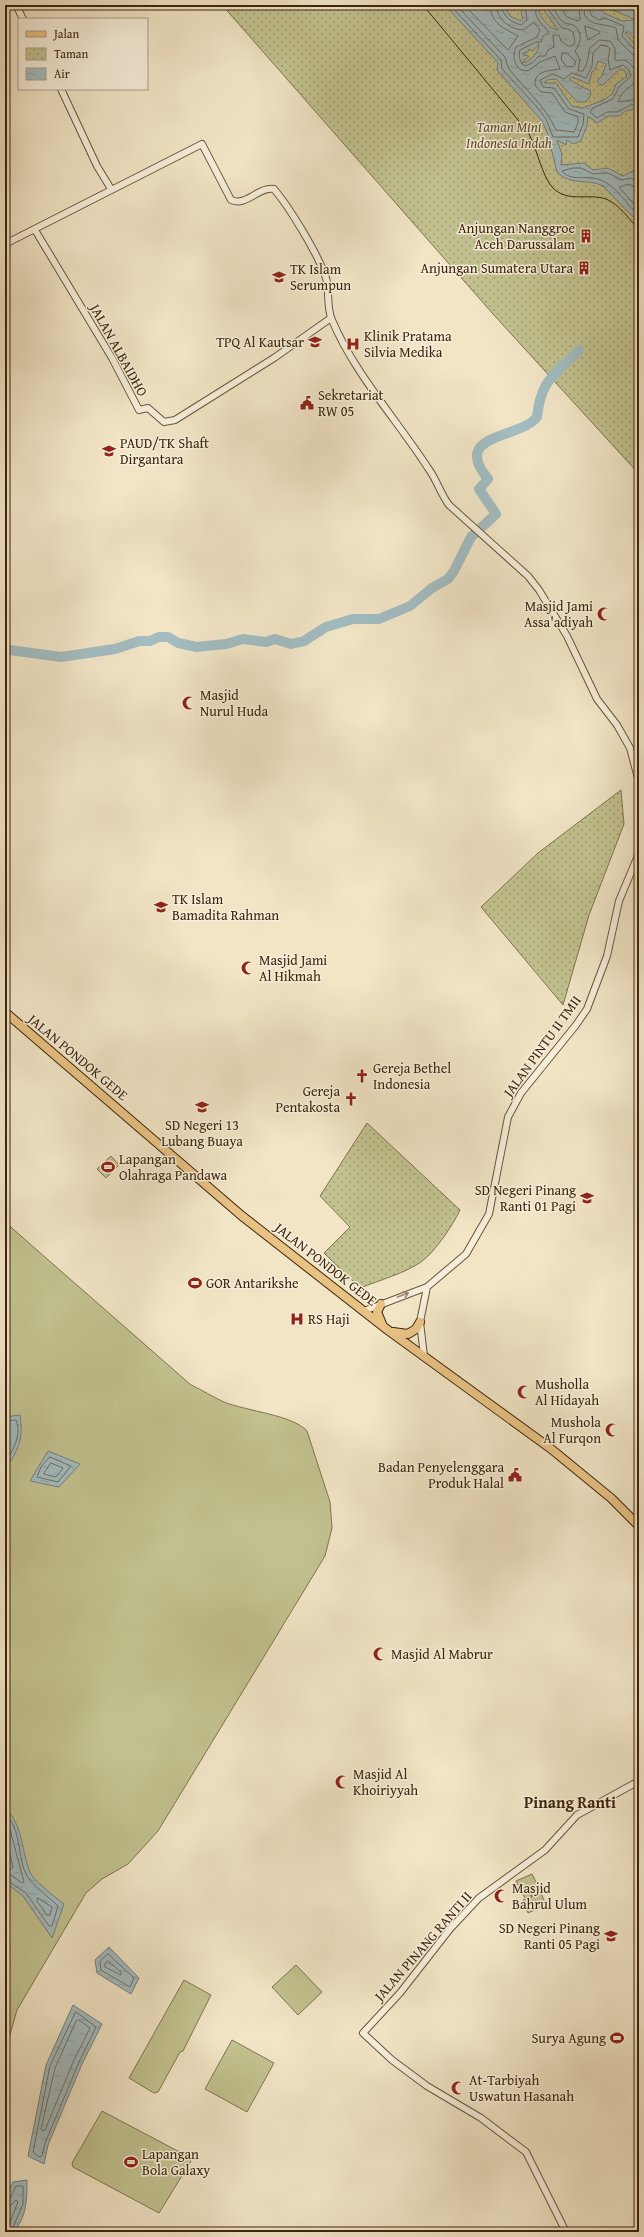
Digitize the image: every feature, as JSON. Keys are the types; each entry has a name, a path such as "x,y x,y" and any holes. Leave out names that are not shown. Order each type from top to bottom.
{"main road":[{"name":"JALAN PONDOK GEDE","path":"5,1012 239,1214 388,1330 550,1448 611,1498 639,1526"},
{"path":"381,1304 377,1309 378,1316 388,1330 397,1334 408,1334 416,1329 420,1322"}],"street":[{"path":"16,5 22,18"},
{"path":"61,90 97,166 111,189"},
{"path":"5,244 202,144 232,200 236,202 241,201 268,188 274,189 320,262 326,279 331,318 359,367 406,439 428,467 441,495 474,529 533,581 567,636 597,699 617,725 630,748 639,782"},
{"name":"JALAN ALBAIDHO","path":"35,230 112,358 139,410 148,408 164,422 175,420 274,358 331,318"},
{"name":"JALAN PINTU II TMII","path":"364,1311 427,1287 466,1254 489,1214 508,1117 521,1093 548,1057 576,1025 586,1009 608,956 619,901 637,858 639,849"},
{"path":"424,1356 420,1322 427,1287"},
{"name":"JALAN PINANG RANTI II","path":"566,2232 526,2152 481,2118 427,2086 392,2060 363,2034 400,1993 450,1929 480,1898 545,1850 577,1815 639,1781"}],"green space":[{"name":"Taman Mini Indonesia Indah","path":"222,5 639,5 639,474 493,314"},
{"path":"621,790 624,824 589,915 563,1005 481,907 538,853"},
{"path":"367,1123 460,1210 443,1238 432,1252 421,1262 399,1273 360,1288 324,1253 350,1227 320,1196"},
{"name":"Lapangan Olahraga Pandawa","path":"111,1156 119,1165 106,1178 97,1169"},
{"path":"5,1222 191,1385 224,1402 280,1417 291,1421 307,1431 330,1502 332,1528 325,1556 158,1831 128,1864 102,1879 86,1893 17,2010 5,2052"},
{"path":"532,1874 541,1892 525,1898 516,1881"},
{"path":"541,1893 546,1905 528,1913 523,1900"},
{"path":"296,1965 322,1992 298,2015 272,1987"},
{"path":"184,1980 211,1995 183,2051 180,2052 158,2092 154,2093 129,2078"},
{"path":"232,2040 274,2063 247,2112 205,2089"},
{"name":"Lapangan Bola Galaxy","path":"102,2111 189,2157 191,2161 159,2213 73,2167 72,2163"}],"water":[{"path":"445,5 504,5 510,16 521,21 523,19 521,13 523,9 520,5 630,5 639,13 639,42 627,32 625,33 639,49 639,108 626,111 619,116 608,116 597,123 588,116 587,125 581,141 573,144 567,140 566,145 557,140 562,154 561,165 584,163 593,170 608,168 623,176 634,170 639,184 639,223 603,186 591,182 567,179 557,172 547,132 542,121 497,70 498,63","holes":["597,7 628,16 634,20 622,21 604,13","542,8 558,30 549,26 539,13","539,44 538,50 534,56 528,61 522,63 529,56 523,55 523,53 528,52 529,49 533,51","598,61 606,64 602,76 597,81 600,85 603,85 620,69 625,71 627,76 616,84 612,94 603,100 583,108 572,106 556,83 544,83 547,80 556,79 577,102 586,102 591,95 590,90 569,79 572,77 589,84 592,72 596,69"]},
{"path":"20,1415 21,1431 19,1444 5,1470 5,1417"},
{"path":"48,1451 80,1464 59,1487 30,1481"},
{"path":"8,1811 20,1833 30,1872 35,1880 64,1904 52,1938 23,1896 5,1882 5,1813"},
{"path":"109,1947 139,1978 131,1994 97,1973 95,1960"},
{"path":"73,2005 102,2024 82,2064 48,2145 44,2164 28,2156 46,2065"},
{"path":"27,2180 24,2214 13,2232 5,2232 5,2200 13,2182"}],"waterway":[{"path":"10,650 61,657 115,649 139,641 150,641 159,637 168,637 178,643 197,647 226,644 243,639 266,642 275,639 291,644 304,641 326,627 353,619 379,619 410,606 432,588 448,579 454,571 471,537 496,514 479,489 488,479 478,464 477,453 482,445 492,439 517,430 537,417 545,386 556,372 579,350"},
{"path":"5,650 10,650"}],"tram line":[{"path":"423,5 528,132 546,177 553,188 559,193 565,195 599,197 611,201 620,208 639,230"}],"place":[{"name":"Anjungan Nanggroe Aceh Darussalam","path":"586,236"},
{"name":"Anjungan Sumatera Utara","path":"584,268"},
{"name":"TK Islam Serumpun","path":"279,277"},
{"name":"TPQ Al Kautsar","path":"315,342"},
{"name":"Klinik Pratama Silvia Medika","path":"353,344"},
{"name":"Sekretariat RW 05","path":"307,403"},
{"name":"PAUD/TK Shaft Dirgantara","path":"109,451"},
{"name":"Masjid Jami Assa'adiyah","path":"604,614"},
{"name":"Masjid Nurul Huda","path":"189,703"},
{"name":"TK Islam Bamadita Rahman","path":"161,907"},
{"name":"Masjid Jami Al Hikmah","path":"248,968"},
{"name":"Gereja Bethel Indonesia","path":"362,1076"},
{"name":"Gereja Pentakosta","path":"351,1099"},
{"name":"SD Negeri 13 Lubang Buaya","path":"202,1107"},
{"name":"Lapangan Olahraga Pandawa","path":"108,1167"},
{"name":"SD Negeri Pinang Ranti 01 Pagi","path":"587,1198"},
{"name":"GOR Antarikshe","path":"195,1283"},
{"name":"RS Haji","path":"297,1319"},
{"name":"Musholla Al Hidayah","path":"524,1392"},
{"name":"Mushola Al Furqon","path":"612,1430"},
{"name":"Badan Penyelenggara Produk Halal","path":"515,1475"},
{"name":"Masjid Al Mabrur","path":"380,1654"},
{"name":"Masjid Al Khoiriyyah","path":"342,1782"},
{"name":"Masjid Bahrul Ulum","path":"501,1896"},
{"name":"SD Negeri Pinang Ranti 05 Pagi","path":"611,1936"},
{"name":"Surya Agung","path":"617,2038"},
{"name":"At-Tarbiyah Uswatun Hasanah","path":"458,2088"},
{"name":"Lapangan Bola Galaxy","path":"131,2162"}],"district":[{"name":"Pinang Ranti","path":"570,1802"}]}
